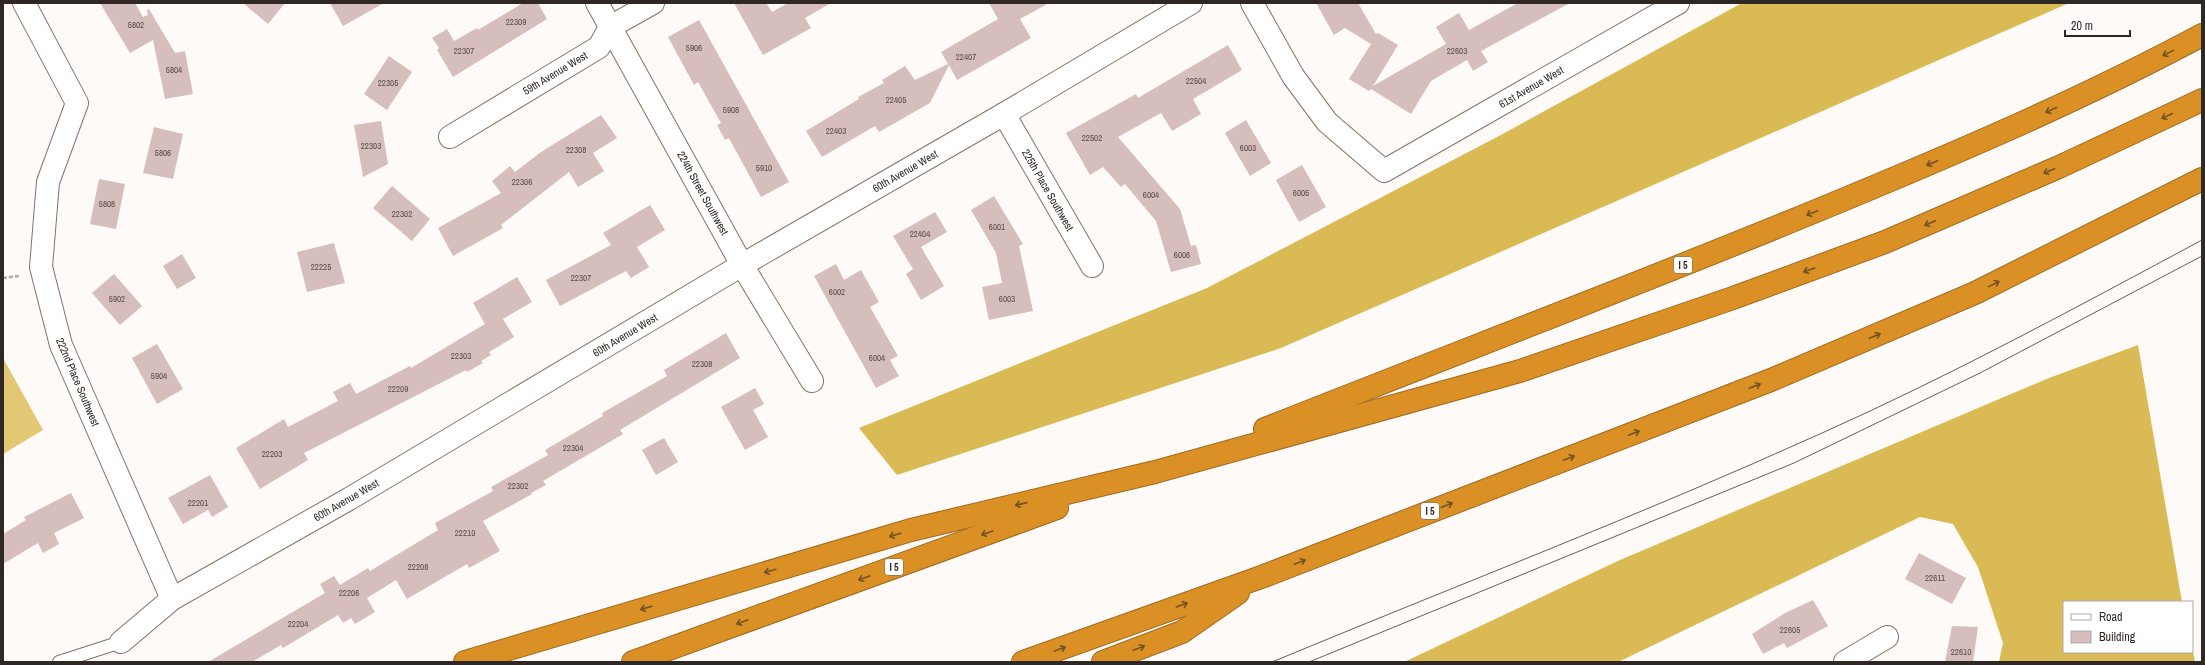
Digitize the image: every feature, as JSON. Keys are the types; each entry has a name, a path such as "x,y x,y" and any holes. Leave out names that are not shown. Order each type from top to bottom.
{"highway":[{"name":"I 5","path":"633,662 1155,472 1728,247 1980,142 2095,89 2202,35"},
{"path":"465,662 911,530 1155,472 1520,371 1733,298 1885,242 2059,167 2202,100"},
{"path":"2168,197 2202,175"},
{"name":"I 5","path":"1023,662 1264,576 1771,380 1975,293 2202,179"},
{"path":"1103,662 1182,632 1264,576"}],"street":[{"name":"222nd Place Southwest","path":"24,3 77,103 48,182 41,267 61,345 172,599"},
{"name":"224th Street Southwest","path":"597,3 742,264 812,381"},
{"path":"610,27 653,3"},
{"name":"60th Avenue West","path":"121,642 172,599 349,499 742,264 1004,114 1191,3"},
{"name":"61st Avenue West","path":"1252,3 1293,76 1327,122 1384,171 1678,3"},
{"name":"59th Avenue West","path":"450,137 599,46 610,27"},
{"name":"225th Place Southwest","path":"1004,114 1092,266"},
{"path":"1844,662 1887,637"}],"lane":[{"name":"60th Avenue West","path":"59,662 121,642"}],"path":[{"path":"3,278 20,276"}],"shaded area":[{"path":"1742,3 2069,3 1281,348 897,475 859,428 1207,288 1499,136"},
{"path":"2138,345 2182,601 2063,601 2063,653 2193,652 2195,662 1999,662 2003,643 1978,567 1953,524 1920,517 1618,662 1404,662 1620,560 2049,378"},
{"path":"3,358 43,430 3,454"}],"building":[{"path":"100,3 135,3 143,17 148,15 147,10 149,9 175,53 185,51 193,94 165,99 153,40 130,53"},
{"path":"243,3 285,3 268,24"},
{"path":"330,3 384,3 343,26"},
{"path":"523,3 538,3 547,19 453,77 437,50 439,48 432,38 447,29 454,41 477,28 478,30"},
{"path":"734,3 766,3 772,12 788,3 831,3 805,18 811,28 763,55"},
{"path":"989,3 1049,3 1020,19 1031,38 957,80 949,65 930,103 879,132 875,126 822,157 806,131 859,99 858,97 884,83 882,80 905,66 915,80 948,64 941,52 998,19"},
{"path":"1316,3 1358,3 1376,34 1378,33 1398,45 1373,86 1446,44 1436,27 1459,13 1469,30 1518,3 1570,3 1481,51 1488,62 1473,71 1467,60 1431,81 1411,114 1371,89 1369,91 1349,79 1371,44 1345,28 1334,35"},
{"path":"699,20 789,182 761,197 729,138 725,140 717,125 721,123 698,82 694,85 668,37"},
{"path":"1228,45 1242,70 1193,99 1201,114 1172,131 1161,113 1118,137 1180,209 1191,246 1196,245 1201,264 1171,272 1156,221 1125,184 1121,187 1103,167 1090,175 1066,133 1136,94 1138,98"},
{"path":"389,56 412,72 387,110 364,94"},
{"path":"601,115 617,138 593,153 604,171 578,187 569,172 501,225 503,228 453,256 438,228 501,193 492,181 510,166 515,172 541,152"},
{"path":"1246,120 1271,163 1250,176 1225,133"},
{"path":"381,121 388,164 363,177 354,125"},
{"path":"154,127 183,134 173,179 143,173"},
{"path":"1302,165 1326,207 1299,222 1276,180"},
{"path":"99,179 125,184 116,229 90,224"},
{"path":"392,186 430,219 412,241 373,208"},
{"path":"994,196 1023,244 1019,246 1033,311 989,320 982,287 1002,283 996,253 971,210"},
{"path":"650,205 665,230 637,247 649,267 631,278 626,271 560,306 546,280 611,245 603,233"},
{"path":"935,212 947,232 921,247 944,286 921,300 906,274 913,269 893,236"},
{"path":"334,243 345,283 307,292 297,252"},
{"path":"182,254 196,278 177,289 163,266"},
{"path":"836,264 844,280 861,270 879,302 870,307 898,356 890,360 899,376 876,388 814,276"},
{"path":"114,274 142,306 120,325 92,293"},
{"path":"517,277 532,302 503,319 514,337 489,352 491,355 481,361 483,363 467,372 466,370 304,453 308,460 260,489 236,448 284,419 288,427 338,401 333,392 350,383 356,394 410,366 411,368 485,324 473,303"},
{"path":"726,333 740,358 620,430 623,434 543,481 546,485 531,493 532,494 483,521 500,551 469,568 467,564 407,599 396,580 367,598 375,612 355,624 351,618 343,623 338,615 283,648 281,645 252,662 208,662 325,593 320,584 334,576 340,585 368,568 370,571 438,530 435,523 493,491 491,487 548,455 545,450 603,416 602,413 667,376 664,370"},
{"path":"157,344 183,389 157,404 132,358"},
{"path":"755,388 764,404 753,410 768,437 745,450 721,407"},
{"path":"664,438 678,462 656,475 642,450"},
{"path":"210,475 228,507 212,517 208,510 183,524 168,498"},
{"path":"71,493 84,518 54,533 59,544 43,553 38,543 3,564 3,534 26,520 24,517"},
{"path":"1919,553 1966,578 1952,604 1905,579"},
{"path":"1813,600 1828,626 1787,648 1784,643 1763,654 1752,634 1785,613"},
{"path":"1952,626 1978,627 1973,662 1945,662"}],"tram line":[{"path":"1272,662 1685,493 1871,411 2061,315 2202,240"},
{"path":"1309,662 1794,463 1980,373 2202,256"}]}
